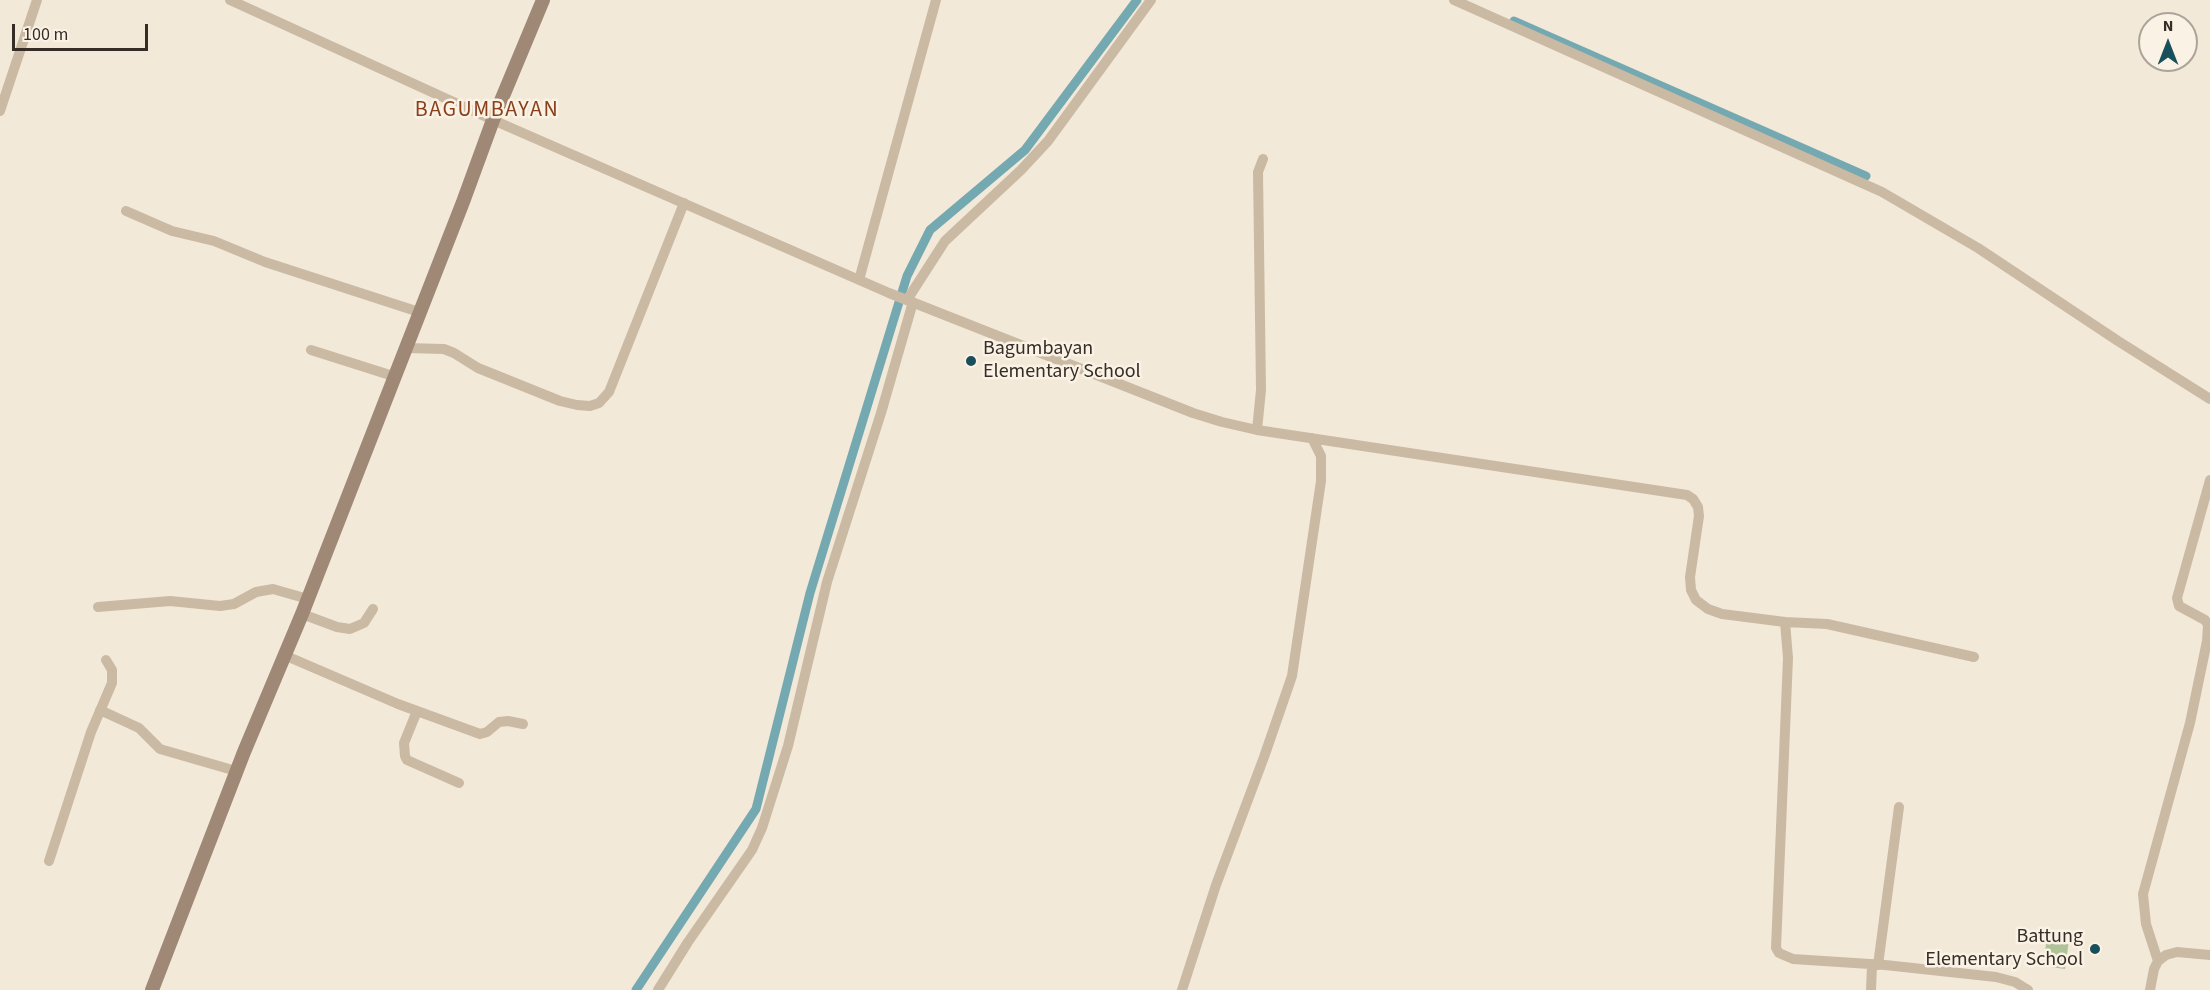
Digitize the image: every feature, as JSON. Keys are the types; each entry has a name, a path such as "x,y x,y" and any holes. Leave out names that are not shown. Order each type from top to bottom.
{"main road":[{"path":"152,990 236,771 308,599 393,376 463,202 492,120 543,0"}],"street":[{"path":"0,111 37,0"},
{"path":"230,0 492,120 889,293 1159,400 1222,422 1257,430 1686,495 1693,499 1698,507 1699,516 1690,577 1691,590 1696,600 1708,609 1722,614 1785,622 1827,624 1974,657"},
{"path":"859,279 936,0"},
{"path":"658,990 688,942 752,850 762,828 788,746 827,582 881,413 908,300 945,241 1021,170 1048,141 1151,0"},
{"path":"1454,0 1882,192 1978,248 2210,399"},
{"path":"1257,430 1261,390 1258,172 1263,159"},
{"path":"405,348 444,349 478,368 560,401 584,405 599,403 609,392 684,203"},
{"path":"126,212 172,231 204,237 276,266 418,312"},
{"path":"311,350 393,376"},
{"path":"1182,990 1216,885 1292,676 1321,481 1321,456 1312,438"},
{"path":"1321,456 1332,441"},
{"path":"2158,961 2146,924 2143,894 2187,734 2207,641 2208,625 2205,620 2179,606 2177,597 2210,480"},
{"path":"98,607 170,601 220,606 234,604 256,592 273,589 308,599"},
{"path":"302,614 337,627 350,629 364,623 373,609"},
{"path":"1785,622 1788,658 1775,944 1779,953 1793,959 1996,977 2015,982 2028,990"},
{"path":"284,655 417,711 480,734 487,732 500,722 523,724"},
{"path":"49,861 87,742 113,675 106,660"},
{"path":"100,710 140,728 160,749 236,771"},
{"path":"417,711 404,743 407,760 459,783"},
{"path":"1871,990 1899,807"},
{"path":"2150,990 2154,969 2158,961 2166,955 2177,952 2210,955"}],"green space":[{"path":"2047,937 2069,940 2065,969 2043,966"}],"waterway":[{"path":"636,990 756,809 810,593 907,276 930,230 1025,150 1137,0"},
{"path":"1514,21 1866,176"}],"place":[{"name":"Bagumbayan Elementary School","path":"971,361"},
{"name":"Battung Elementary School","path":"2095,949"}],"district":[{"name":"BAGUMBAYAN","path":"487,111"}]}
